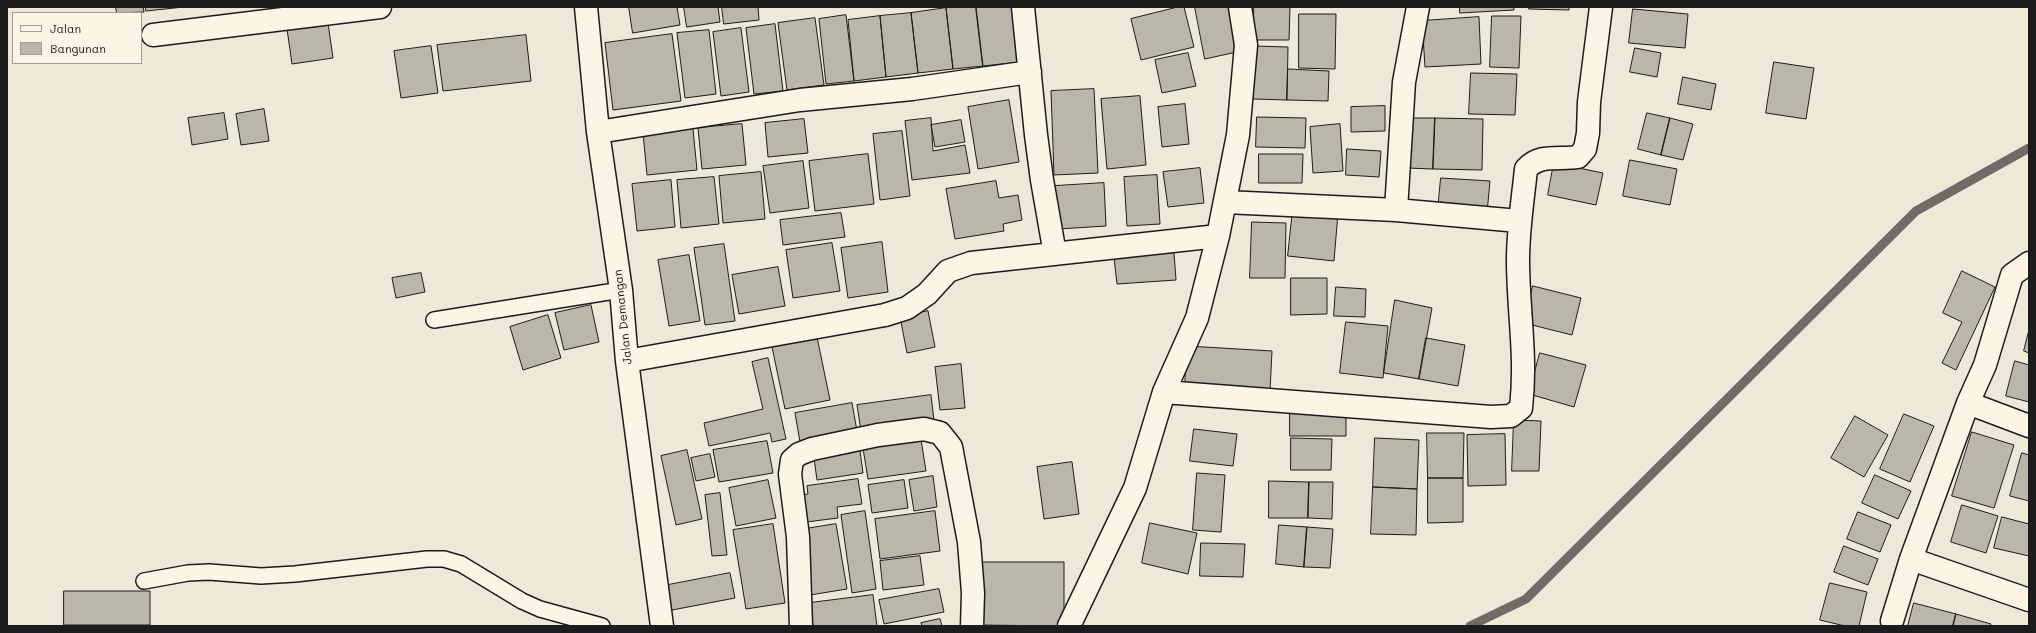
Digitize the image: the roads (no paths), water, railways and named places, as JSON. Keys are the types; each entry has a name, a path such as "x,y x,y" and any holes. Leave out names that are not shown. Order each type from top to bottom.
{"street":[{"name":"Jalan Demangan","path":"586,7 598,132 621,290 627,361 662,626"},
{"path":"1023,7 1042,180 1056,254"},
{"path":"1069,626 1136,488 1164,392 1197,318 1218,236 1238,136 1246,45 1240,7"},
{"path":"1396,210 1404,82 1418,7"},
{"path":"1164,392 1491,418 1511,416 1521,408 1523,334 1518,260 1519,221 1526,169 1531,163 1543,158 1578,157 1585,149 1588,133 1589,102 1600,7"},
{"path":"153,35 366,8"},
{"path":"598,132 800,100 912,89 1030,72"},
{"path":"1225,202 1396,210 1519,221"},
{"path":"627,361 885,315 907,308 927,294 948,271 958,266 971,263 1218,236"},
{"path":"1892,621 1911,559 1968,403 1985,366 2012,275 2029,263"},
{"path":"1968,403 2029,426"},
{"path":"801,626 798,537 790,474 792,460 799,454 818,448 878,435 924,428 940,433 951,447 969,542 973,593 972,626"},
{"path":"1911,559 2029,600"}],"lane":[{"path":"434,320 621,290"},
{"path":"144,581 188,573 209,572 261,576 427,559 444,559 461,564 534,606 602,626"}],"waterway":[{"path":"1470,626 1526,599 1916,211 2029,148"}]}
